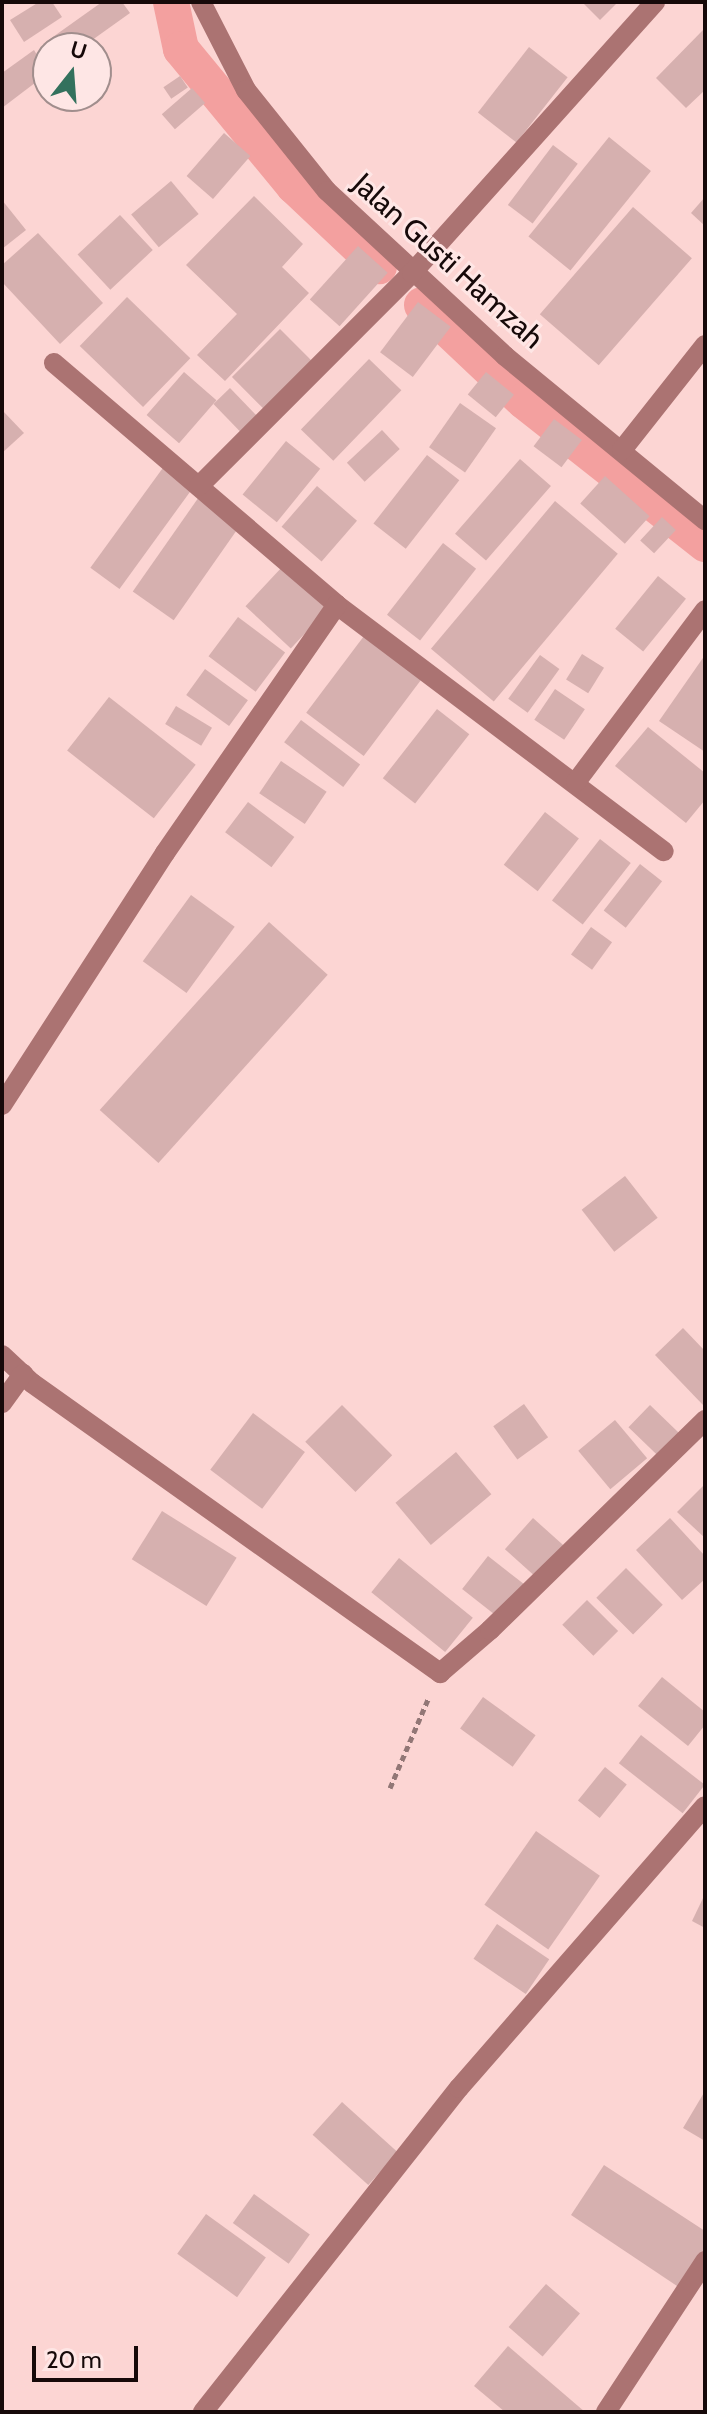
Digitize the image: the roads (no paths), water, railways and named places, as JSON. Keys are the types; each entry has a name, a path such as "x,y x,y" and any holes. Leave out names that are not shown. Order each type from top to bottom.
{"street":[{"name":"Jalan Gusti Hamzah","path":"201,2 246,90 327,191 505,356 705,520"},
{"path":"199,486 412,273 655,2"},
{"path":"622,450 705,345"},
{"path":"54,363 337,605 664,851"},
{"path":"2,1105 165,853 337,605"},
{"path":"576,782 705,610"},
{"path":"2,1355 23,1374 440,1673 501,1620 705,1420"},
{"path":"2,1403 23,1374"},
{"path":"203,2412 459,2088 705,1806"},
{"path":"606,2412 705,2261"}],"waterway":[{"path":"171,2 181,49 294,186 379,266"},
{"path":"422,305 524,401 705,544"}]}
